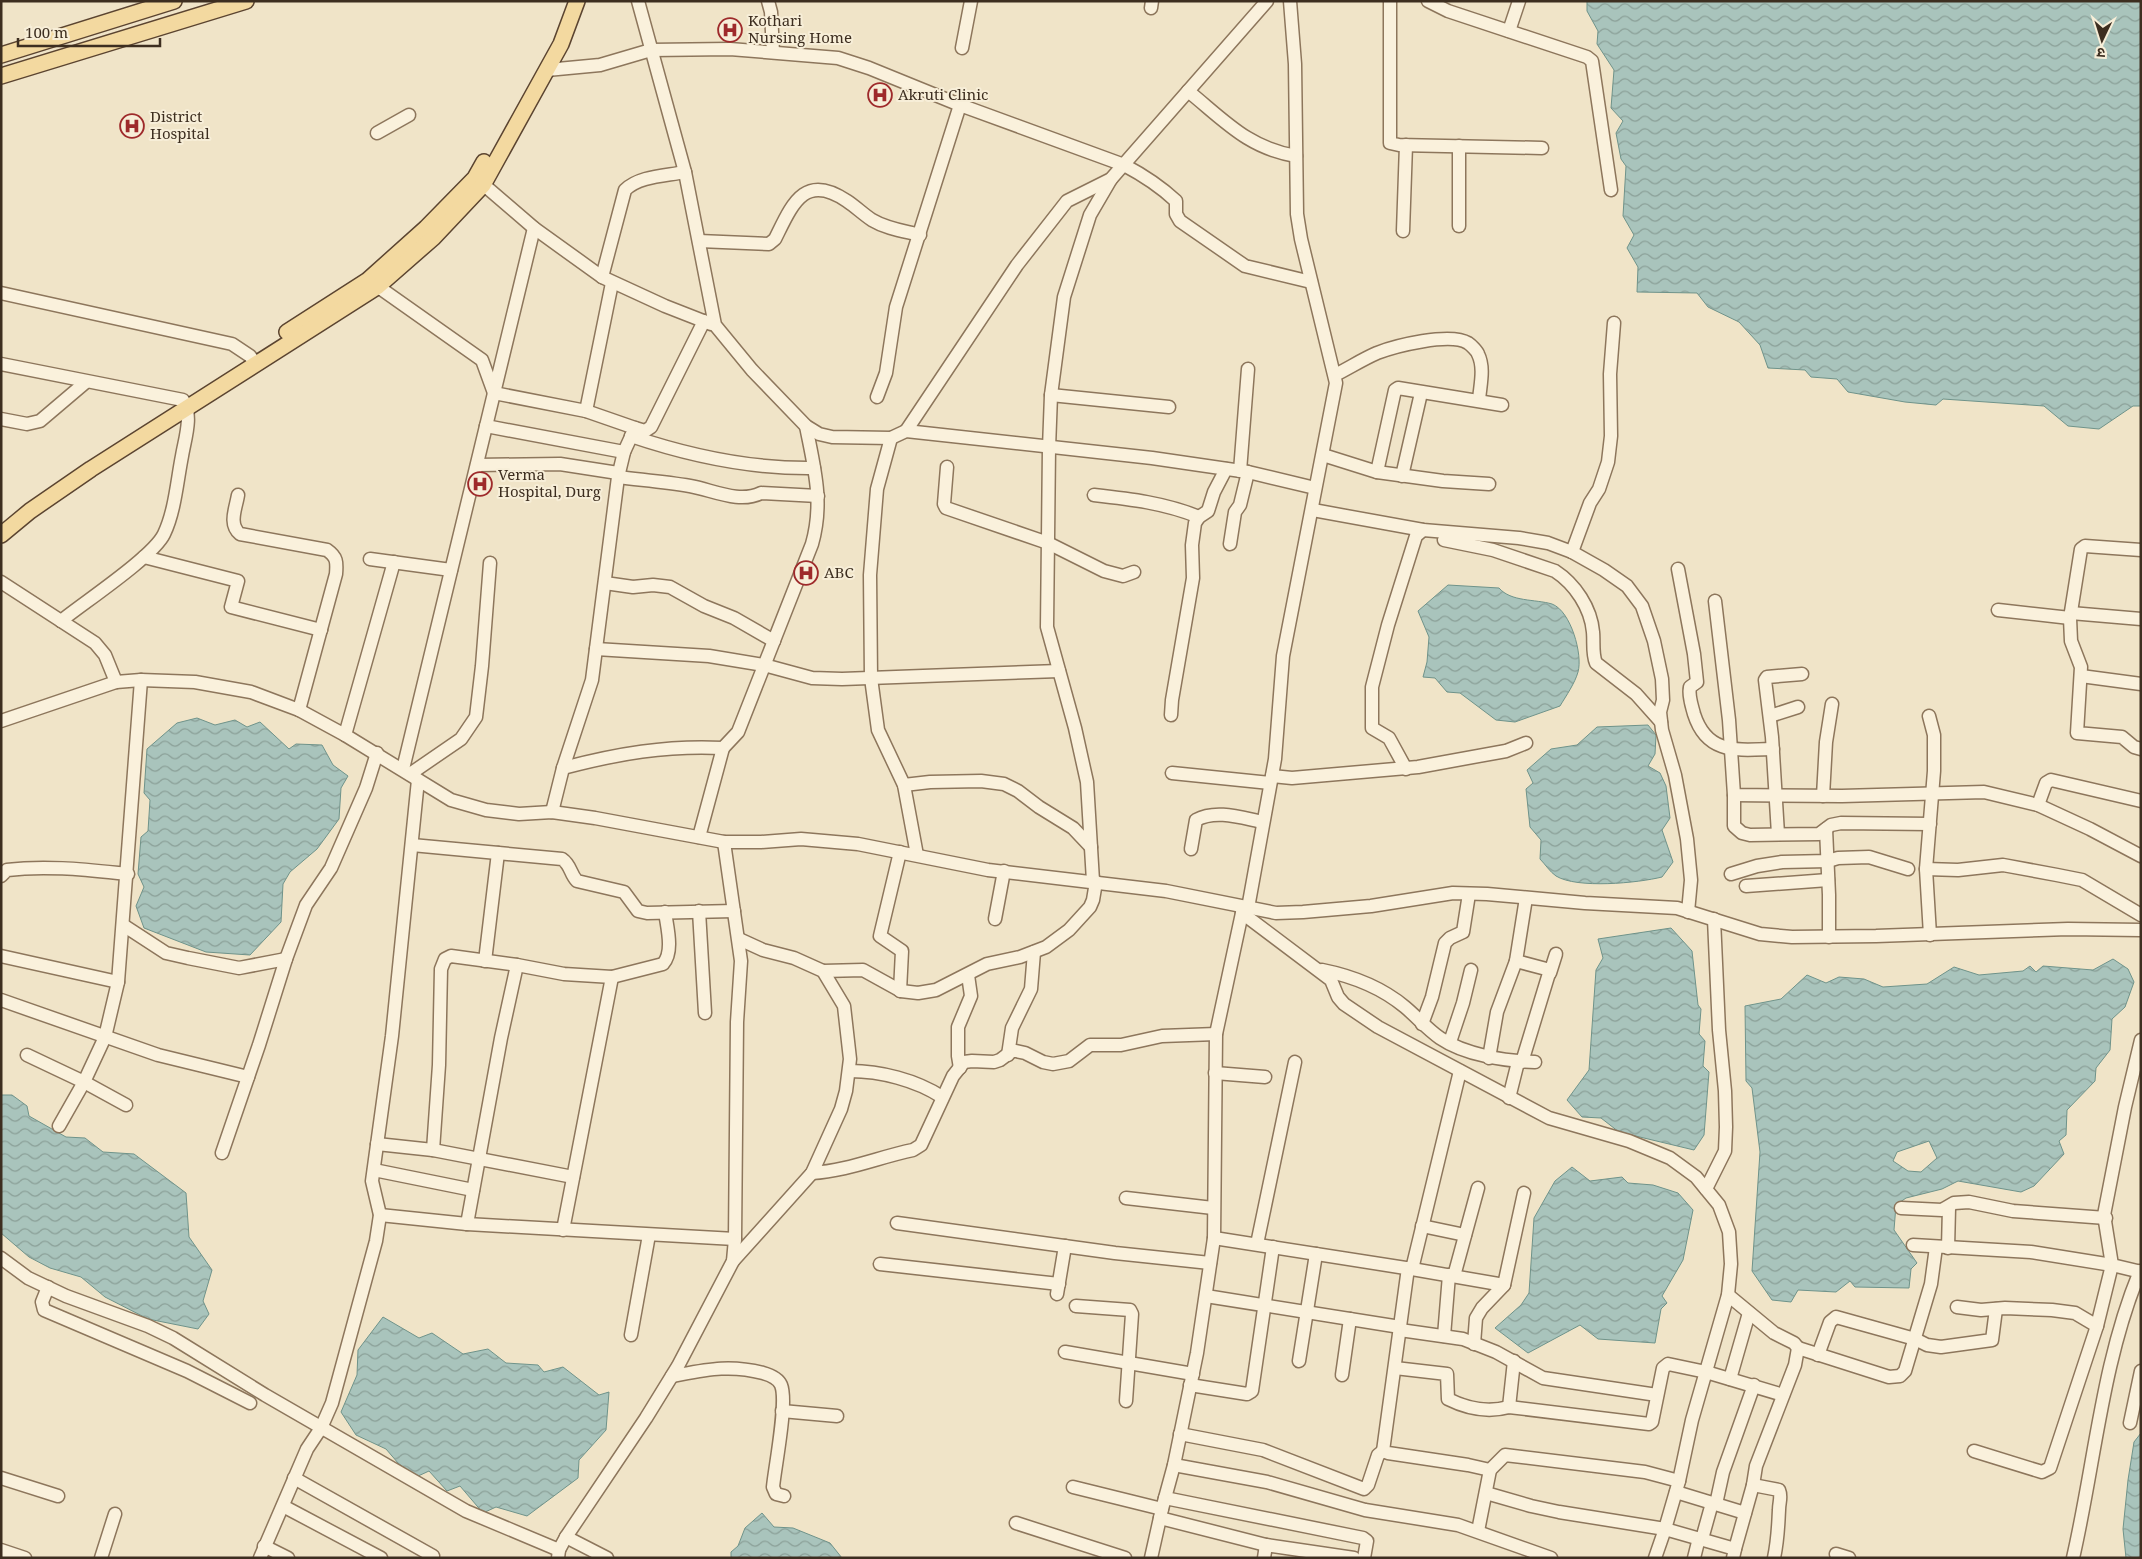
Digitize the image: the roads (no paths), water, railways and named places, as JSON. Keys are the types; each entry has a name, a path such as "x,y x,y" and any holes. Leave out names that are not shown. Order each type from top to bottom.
{"main road":[{"path":"1,55 174,1"},
{"path":"1,76 246,1"},
{"path":"479,181 547,49 566,1"},
{"path":"1,535 30,511 186,403 372,284 433,238 479,181 547,70 562,44 577,1"},
{"path":"1,522 24,503 85,461 186,403"}],"street":[{"path":"633,432 645,432 651,427 710,323 699,241 685,172 638,1"},
{"path":"768,1 771,12 773,52"},
{"path":"962,48 971,1"},
{"path":"739,939 763,950 794,958 822,971 866,970 884,983 900,991 918,993 936,990 987,964 1034,952 1057,940 1082,916 1094,900 1087,782 1075,728 1047,627 1051,395 1064,297 1090,215 1111,178 1267,1"},
{"path":"1151,1558 1174,1465 1192,1380 1214,1238 1216,1034 1245,911 1271,780 1283,656 1313,510 1336,383 1311,282 1297,214 1295,64 1290,1"},
{"path":"1390,1 1388,136 1390,142 1406,145 1542,148"},
{"path":"1428,1 1448,11 1592,61 1611,190"},
{"path":"1509,31 1519,1"},
{"path":"547,70 600,65 650,50 730,49 838,58 1124,165 1148,178 1163,189 1176,201 1176,214 1180,221 1231,258 1245,266 1311,282"},
{"path":"1188,92 1248,140 1278,153 1296,156"},
{"path":"877,397 886,373 896,307 960,105"},
{"path":"377,133 409,115"},
{"path":"1403,231 1406,145"},
{"path":"1459,146 1459,226"},
{"path":"586,411 607,280 625,190 631,184 640,180 685,172"},
{"path":"479,181 534,228 607,280 710,323 806,426 819,434 832,437 891,438 906,431 1017,265 1067,201 1111,178"},
{"path":"699,241 769,244 799,198 808,191 818,190 828,191 838,196 883,225 920,235"},
{"path":"288,1558 262,1552 307,1449 321,1428 332,1403 376,1241 380,1215 374,1189 374,1170 392,1036 412,845 410,774 451,570 534,228"},
{"path":"372,284 482,360 494,392"},
{"path":"1,293 232,344 253,360"},
{"path":"1572,552 1608,462 1611,436 1610,374 1614,323"},
{"path":"1335,375 1376,353 1436,340 1456,339 1468,343 1478,353 1482,364 1479,400"},
{"path":"1,364 186,403 188,425 170,518 163,536 144,557 61,621"},
{"path":"1230,544 1235,512 1240,506 1244,472 1248,369"},
{"path":"1,419 27,424 40,421 86,382"},
{"path":"1377,472 1395,390 1398,388 1502,405"},
{"path":"494,392 586,411 659,446 754,466 814,468"},
{"path":"1402,476 1421,393"},
{"path":"1051,395 1169,407"},
{"path":"486,426 624,452"},
{"path":"700,837 723,748 738,732 812,544 818,523 818,496 806,426"},
{"path":"906,431 1152,458 1244,472 1316,488"},
{"path":"552,812 563,768 592,680 618,475 624,452 633,432"},
{"path":"891,438 877,489 870,575 871,678 878,730 904,785 917,855"},
{"path":"1322,455 1377,472 1443,481 1489,484"},
{"path":"477,465 560,464 744,497 762,493 818,496"},
{"path":"947,467 944,504 946,508 1048,543 1104,571 1123,576 1134,572"},
{"path":"1171,716 1172,700 1193,578 1192,545 1195,523 1198,517 1208,511 1214,492 1226,469"},
{"path":"238,495 233,522 235,530 240,534 327,550 334,556 337,562 336,574 299,710"},
{"path":"1094,495 1148,502 1198,517"},
{"path":"1313,510 1492,550 1555,571 1563,576 1578,594 1589,612 1593,628 1596,663 1636,694 1661,722"},
{"path":"1419,533 1520,538 1548,543 1572,552 1604,570 1627,586 1642,606 1654,641 1662,679 1661,722 1675,775 1687,839 1691,880 1688,912"},
{"path":"1406,769 1389,738 1372,728 1371,703 1372,687 1388,625 1419,533"},
{"path":"2141,550 2085,546 2082,549 2071,616 2072,641 2080,662 2081,676 2077,733 2122,737 2134,747 2141,749"},
{"path":"144,557 238,581 231,606 321,630"},
{"path":"370,558 451,570"},
{"path":"345,734 394,562"},
{"path":"410,774 461,739 476,717 490,563"},
{"path":"1678,569 1694,654 1697,682 1690,688 1689,693 1695,718 1707,738 1731,750 1773,750"},
{"path":"1,582 95,643 105,655 116,682"},
{"path":"605,583 627,587 652,585 670,587 704,606 734,618 774,641"},
{"path":"1715,601 1729,720 1734,826 1737,830 1750,835 1819,834 1831,825 1841,823 1930,824"},
{"path":"1998,610 2141,619"},
{"path":"596,649 710,656 764,665 812,678 871,678 1059,671"},
{"path":"1778,834 1773,750 1765,680 1767,677 1802,674"},
{"path":"2081,676 2141,684"},
{"path":"59,1126 84,1082 105,1037 118,982 128,874 141,680"},
{"path":"1,721 116,682 141,680 195,682 251,692 299,710 345,734 451,800 486,810 519,814 552,812 596,818 724,842 801,839 829,840 1004,871 1094,881 1205,898 1245,911 1303,912 1380,905 1454,894 1469,894 1677,908 1760,934 1829,937 2068,929 2141,930"},
{"path":"1823,796 1826,742 1832,704"},
{"path":"1770,716 1798,706"},
{"path":"1930,716 1934,735 1934,772 1926,869 1930,935"},
{"path":"1172,773 1271,780 1406,769 1506,751 1526,743"},
{"path":"563,768 612,755 657,749 692,746 723,748"},
{"path":"222,1153 286,959 306,905 331,868 366,788 376,753"},
{"path":"2038,805 2046,783 2051,780 2141,801"},
{"path":"904,785 930,782 981,781 1004,784 1018,791 1039,807 1073,828 1091,847"},
{"path":"1734,795 1823,796 1984,792 2038,805 2090,829 2141,856"},
{"path":"1192,849 1196,820 1204,816 1214,814 1263,822"},
{"path":"1826,829 1829,937"},
{"path":"724,842 741,961 737,1022 736,1239 733,1261"},
{"path":"412,845 562,859 569,865 573,877 577,881 624,892 638,911 734,911"},
{"path":"900,852 880,933 882,938 902,951 900,991"},
{"path":"485,961 498,853"},
{"path":"1731,874 1756,866 1782,862 1816,859 1828,861 1838,858 1869,856 1908,868"},
{"path":"1926,869 1958,870 2003,865 2082,880 2141,915"},
{"path":"1,876 7,870 20,868 78,869 128,874"},
{"path":"995,919 1004,871"},
{"path":"1746,886 1828,880"},
{"path":"1422,1024 1432,997 1445,943 1450,938 1463,932 1469,894"},
{"path":"1489,1058 1498,1012 1516,961 1526,898"},
{"path":"699,911 705,1013"},
{"path":"1245,911 1332,980 1338,997 1344,1004 1378,1027 1549,1118 1629,1142 1670,1158 1696,1176 1719,1205 1729,1232 1731,1264 1728,1295 1692,1420 1677,1487 1655,1558"},
{"path":"433,1150 443,962 445,958 451,956 564,974 612,977 663,964 668,959 669,950 665,912"},
{"path":"1706,1189 1725,1151 1726,1127 1714,919"},
{"path":"124,926 166,952 188,958 239,968 286,959"},
{"path":"1008,1055 1012,1028 1031,989 1034,952"},
{"path":"1509,1098 1556,954"},
{"path":"1,956 118,982"},
{"path":"1516,961 1549,969 1550,973"},
{"path":"467,1224 516,965"},
{"path":"1317,969 1350,976 1377,989 1405,1007 1441,1039 1489,1058 1535,1062"},
{"path":"1450,1042 1463,1003 1470,970"},
{"path":"1,1258 28,1278 174,1338 321,1428 466,1511 558,1554 566,1537 672,1376 733,1261 812,1172 841,1109 850,1071 844,1006 822,971"},
{"path":"960,1068 958,1026 971,996 968,975"},
{"path":"563,1230 612,977"},
{"path":"1,1000 158,1056 248,1077"},
{"path":"812,1172 831,1172 913,1150 921,1145 942,1097 964,1062 994,1062 1012,1051 1016,1051 1053,1064 1069,1061 1090,1045 1121,1045 1162,1036 1216,1034"},
{"path":"1974,1451 2042,1472 2050,1468 2096,1326 2112,1265 2104,1214 2140,1044"},
{"path":"26,1055 84,1082 126,1105"},
{"path":"1257,1244 1295,1062"},
{"path":"850,1071 862,1071 901,1080 932,1090 942,1097"},
{"path":"1180,1434 1263,1450 1364,1489 1368,1485 1378,1455 1383,1451 1410,1268 1460,1071"},
{"path":"1215,1073 1265,1077"},
{"path":"377,1144 433,1150 572,1177"},
{"path":"374,1170 473,1190"},
{"path":"1444,1336 1452,1276 1478,1188"},
{"path":"1474,1344 1476,1318 1482,1308 1504,1285 1524,1193"},
{"path":"1126,1198 1214,1208"},
{"path":"1901,1208 1942,1210 1949,1208 1954,1203 1969,1202 2013,1212 2106,1218"},
{"path":"1728,1295 1774,1333 1794,1343 1798,1348 1893,1378 1900,1376 1905,1371 1942,1248 1949,1208"},
{"path":"380,1215 467,1224 736,1239"},
{"path":"897,1223 1065,1246 1210,1263"},
{"path":"1422,1226 1465,1235"},
{"path":"631,1335 649,1234"},
{"path":"1214,1238 1410,1268 1504,1285"},
{"path":"1913,1245 2031,1252 2112,1265 2140,1272 2127,1302 2099,1418 2074,1558"},
{"path":"880,1264 1058,1289 1065,1246"},
{"path":"1065,1352 1130,1363 1247,1394 1252,1391 1273,1247"},
{"path":"1299,1361 1316,1254"},
{"path":"48,1287 42,1302 44,1310 178,1368 250,1403"},
{"path":"1206,1296 1444,1336 1474,1344 1514,1361 1543,1378 1658,1395"},
{"path":"2127,1302 2134,1297 2141,1299"},
{"path":"1076,1306 1130,1310 1132,1314 1130,1363 1126,1401"},
{"path":"1957,1307 2052,1310 2075,1313 2096,1326"},
{"path":"1818,1354 1830,1322 1836,1317 1915,1339 1927,1345 1941,1347 1993,1338 1996,1309"},
{"path":"1730,1379 1749,1314"},
{"path":"1342,1375 1350,1319"},
{"path":"1486,1493 1559,1512 1665,1529 1701,1539 1734,1553 1753,1485 1756,1466 1798,1356 1798,1348"},
{"path":"1509,1407 1514,1361"},
{"path":"1395,1368 1447,1374 1448,1398 1471,1408 1490,1411 1509,1407 1649,1424 1652,1422 1665,1365 1668,1364 1706,1372 1783,1395"},
{"path":"672,1376 726,1367 738,1367 766,1374 777,1379 783,1395 773,1487 776,1494 784,1496"},
{"path":"2130,1422 2141,1371"},
{"path":"1694,1558 1754,1386"},
{"path":"782,1411 837,1416"},
{"path":"1383,1451 1490,1470"},
{"path":"1478,1531 1490,1470 1505,1455 1645,1472 1714,1504 1745,1513"},
{"path":"1174,1465 1267,1482 1365,1510 1458,1525 1551,1558"},
{"path":"1,1478 58,1496"},
{"path":"294,1478 433,1556"},
{"path":"1753,1485 1780,1490 1781,1493 1778,1510 1779,1538 1774,1558"},
{"path":"1073,1487 1162,1508 1363,1538 1367,1541 1364,1558"},
{"path":"1162,1508 1265,1551 1354,1558"},
{"path":"280,1513 381,1558"},
{"path":"100,1558 115,1514"},
{"path":"1016,1524 1125,1558"},
{"path":"566,1537 607,1558"},
{"path":"1,1550 24,1558"},
{"path":"1836,1554 1849,1558"}],"water":[{"path":"1587,1 2141,1 2141,406 2133,406 2099,429 2068,426 2044,406 1943,399 1936,405 1905,402 1848,392 1837,379 1811,377 1805,370 1768,368 1760,345 1739,322 1708,307 1697,293 1637,292 1638,267 1627,248 1634,235 1623,216 1626,166 1621,159 1616,133 1623,121 1611,108 1614,70 1597,44 1598,31 1587,11"},
{"path":"1448,585 1499,588 1510,596 1545,602 1559,608 1570,624 1579,655 1578,672 1575,681 1560,706 1515,722 1496,720 1460,693 1447,692 1435,678 1423,677 1427,662 1429,637 1418,611"},
{"path":"197,718 215,725 235,720 247,727 260,722 289,749 296,744 322,745 333,765 348,776 341,788 339,819 317,849 290,872 283,884 281,922 250,955 206,952 144,928 136,906 144,887 138,874 141,837 148,831 150,800 144,793 147,749 177,723"},
{"path":"1648,725 1656,735 1655,754 1648,766 1660,773 1666,786 1670,818 1662,830 1673,862 1662,877 1638,881 1592,884 1566,880 1556,876 1540,859 1541,840 1530,827 1526,789 1533,783 1527,770 1551,749 1577,745 1597,727"},
{"path":"1671,928 1692,951 1698,1005 1701,1009 1699,1034 1705,1041 1703,1066 1709,1072 1704,1135 1694,1150 1619,1132 1601,1118 1582,1117 1567,1100 1589,1070 1596,970 1603,958 1598,939"},
{"path":"2113,959 2128,969 2134,982 2125,1007 2112,1019 2110,1050 2096,1068 2095,1081 2067,1110 2066,1135 2059,1141 2064,1154 2034,1186 2021,1192 1958,1181 1942,1189 1906,1198 1896,1205 1894,1230 1917,1263 1911,1269 1909,1288 1855,1287 1850,1281 1836,1292 1798,1290 1791,1302 1772,1300 1752,1271 1760,1152 1752,1088 1746,1081 1745,1006 1781,999 1807,975 1826,983 1839,977 1864,979 1883,987 1927,984 1954,967 1979,975 2023,971 2030,966 2036,972 2043,966 2093,970","holes":["1929,1141 1937,1158 1921,1172 1908,1171 1893,1161 1897,1152"]},
{"path":"1,1095 12,1095 27,1106 29,1116 66,1137 85,1138 103,1152 134,1154 186,1193 189,1237 212,1270 203,1301 209,1314 198,1329 148,1319 105,1297 81,1277 50,1268 29,1257 1,1233"},
{"path":"1572,1167 1590,1181 1622,1177 1628,1183 1653,1185 1678,1193 1693,1210 1683,1260 1662,1296 1667,1303 1661,1309 1655,1343 1598,1339 1580,1325 1528,1353 1495,1328 1521,1305 1529,1293 1534,1218 1555,1181"},
{"path":"383,1317 419,1338 432,1333 463,1354 488,1349 506,1363 538,1365 544,1372 563,1367 599,1395 609,1392 606,1430 579,1460 578,1478 527,1516 496,1507 483,1513 460,1486 447,1491 429,1471 416,1477 398,1463 386,1449 356,1435 341,1412 357,1375 358,1350"},
{"path":"2141,1433 2141,1558 2126,1558 2123,1529 2128,1480 2134,1442"},
{"path":"762,1513 774,1527 793,1528 830,1543 842,1558 731,1558 731,1552 738,1546 745,1528"}],"place":[{"name":"Kothari Nursing Home","path":"730,30"},
{"name":"Akruti Clinic","path":"880,95"},
{"name":"District Hospital","path":"132,126"},
{"name":"Verma Hospital, Durg","path":"480,484"},
{"name":"ABC","path":"806,573"}]}
